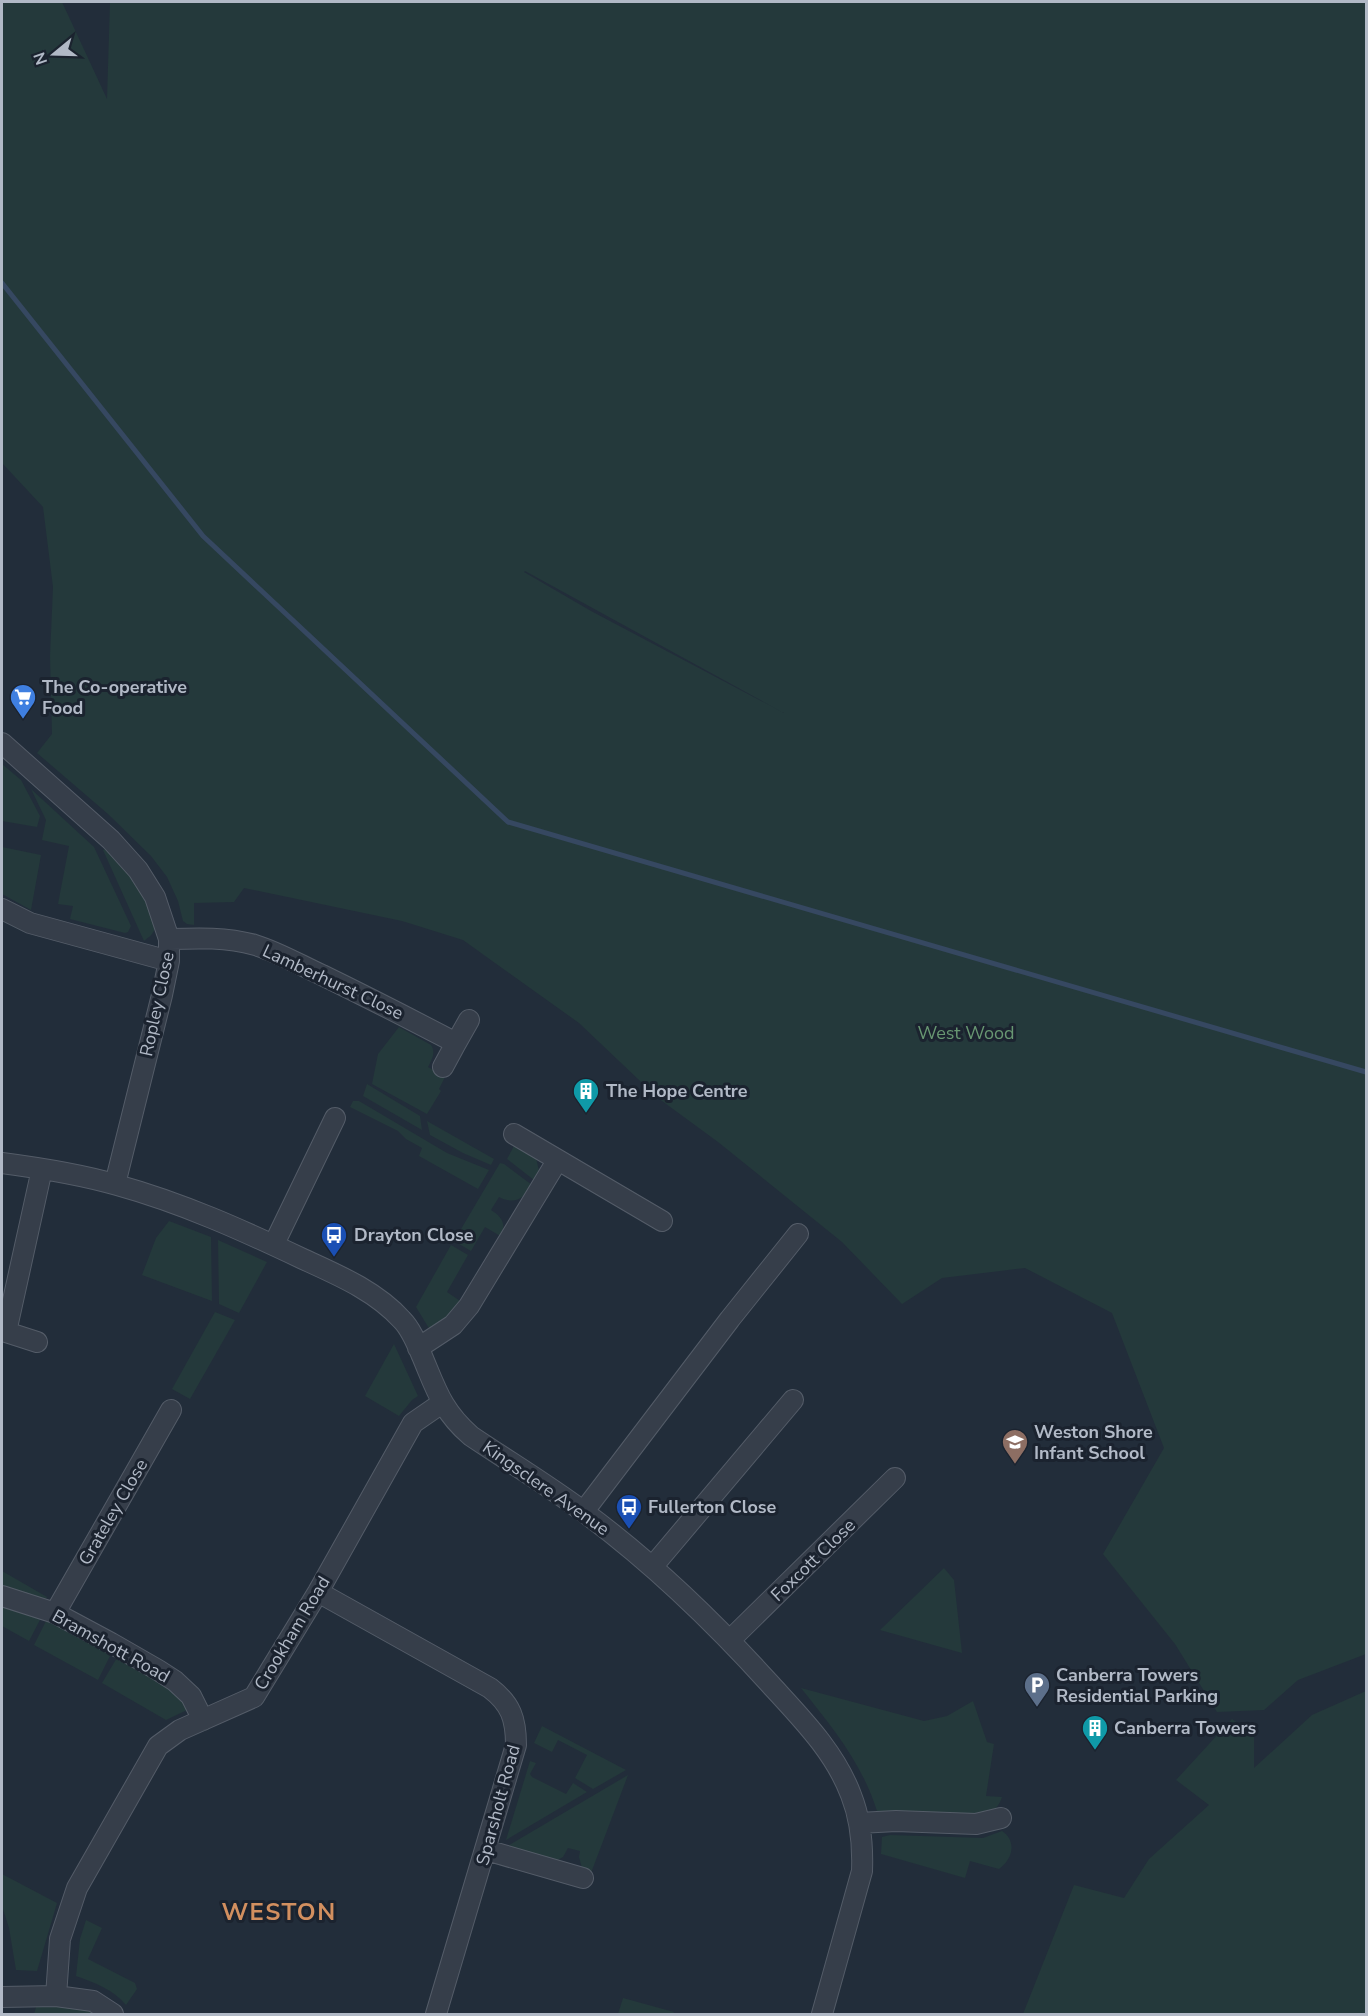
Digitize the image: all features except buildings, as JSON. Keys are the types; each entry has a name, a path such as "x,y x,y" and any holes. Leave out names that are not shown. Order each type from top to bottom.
{"street":[{"name":"Ropley Close","path":"2,743 111,840 138,870 155,897 169,939 169,961 116,1184"},
{"path":"2,909 30,923 169,961"},
{"name":"Lamberhurst Close","path":"169,939 232,940 257,946 380,1003 456,1043"},
{"path":"443,1067 469,1020"},
{"path":"273,1244 334,1118"},
{"path":"514,1134 662,1221"},
{"path":"418,1348 453,1325 469,1306 557,1161"},
{"name":"Kingsclere Avenue","path":"2,1163 116,1184 220,1220 377,1297 404,1322 442,1403 454,1422 471,1436 584,1511 652,1566 730,1640 811,1729 840,1771 852,1797 859,1823 863,1846 862,1871 822,2014"},
{"path":"37,1342 6,1332 42,1169"},
{"path":"584,1511 730,1319 798,1234"},
{"path":"652,1566 793,1400"},
{"name":"Crookham Road","path":"56,1996 60,1939 77,1888 158,1746 180,1730 254,1697 318,1592 413,1423 442,1403"},
{"name":"Grateley Close","path":"56,1613 171,1410"},
{"name":"Foxcott Close","path":"730,1640 895,1478"},
{"name":"Sparsholt Road","path":"318,1592 490,1688 501,1697 512,1712 516,1728 516,1745 436,2014"},
{"name":"Bramshott Road","path":"2,1596 56,1613 175,1681 191,1696 203,1720"},
{"path":"859,1823 896,1821 976,1824 1001,1818"},
{"path":"486,1850 583,1878"},
{"path":"2,1997 56,1996 93,2001 112,2014"}],"green space":[{"name":"West Wood","path":"2,2 62,2 107,99 110,2 1366,2 1366,1654 1298,1680 1264,1710 1217,1712 1175,1644 1103,1554 1164,1448 1112,1313 1025,1268 942,1278 902,1304 842,1242 718,1142 658,1098 579,1023 463,940 402,921 244,888 234,902 194,903 194,925 183,921 178,901 167,877 151,856 108,814 37,753 52,734 50,656 53,587 43,507 2,463","holes":["525,571 784,713 591,611"]},
{"path":"2,764 21,780 40,816 37,827 2,821"},
{"path":"31,789 94,847 131,926 128,932 70,919 73,906 58,904 69,846 42,840 46,820"},
{"path":"2,847 41,855 31,910 2,894"},
{"path":"105,849 138,885 151,907 155,927 144,941 103,850"},
{"path":"399,1027 431,1045 433,1053 428,1067 445,1077 439,1089 441,1091 427,1114 372,1084 378,1054"},
{"path":"367,1084 420,1116 422,1130 363,1096"},
{"path":"353,1101 359,1101 447,1153 489,1170 478,1189 419,1156 422,1148 406,1139 398,1131 350,1107"},
{"path":"427,1121 494,1159 491,1165 430,1135"},
{"path":"515,1144 536,1158 539,1171 534,1180 507,1159"},
{"path":"500,1163 532,1185 518,1199 510,1200 499,1197 491,1210 502,1221 504,1228 502,1237 485,1227 471,1251 454,1241"},
{"path":"169,1221 211,1237 212,1301 142,1275 156,1238"},
{"path":"218,1240 267,1262 239,1313 219,1304"},
{"path":"451,1245 468,1255 447,1292 463,1303 457,1312 430,1330 416,1307"},
{"path":"215,1312 235,1320 190,1399 172,1389"},
{"path":"394,1344 418,1396 399,1416 365,1396"},
{"path":"944,1568 954,1580 962,1653 880,1630"},
{"path":"2,1571 47,1597 43,1603 2,1589"},
{"path":"2,1604 41,1618 29,1641 2,1626"},
{"path":"46,1621 112,1652 98,1680 34,1645"},
{"path":"118,1656 169,1686 184,1702 187,1710 166,1720 102,1683"},
{"path":"801,1688 924,1721 947,1716 973,1701 987,1742 994,1744 986,1796 1002,1797 999,1803 986,1815 882,1813 877,1811 855,1761"},
{"path":"1366,1691 1366,2014 1023,2014 1074,1885 1124,1898 1149,1859 1209,1805 1176,1780 1232,1719 1254,1734 1254,1768 1312,1715"},
{"path":"542,1726 626,1770 593,1789 575,1778 587,1755 558,1740 552,1752 534,1743"},
{"path":"530,1761 536,1763 530,1774 532,1777 566,1794 573,1783 587,1792 506,1840"},
{"path":"628,1775 591,1873 582,1868 580,1851 568,1848 563,1857 554,1862 506,1847"},
{"path":"1002,1831 1007,1835 1011,1845 1010,1855 1004,1865 999,1869 970,1861 965,1878 881,1854 882,1837 890,1835 983,1838"},
{"path":"2,1874 57,1903 37,1971 16,1970 9,1928 2,1906"},
{"path":"86,1920 102,1928 88,1959 135,1983 137,1989 126,2005 121,1999 97,1984 76,1976 80,1939"},
{"path":"623,1998 674,2012 673,2014 618,2014"},
{"path":"37,2004 78,2005 104,2014 34,2014"}],"waterway":[{"path":"2,283 203,536 508,822 1366,1072"}],"place":[{"name":"The Co-operative Food","path":"23,720"},
{"name":"The Hope Centre","path":"586,1114"},
{"name":"Drayton Close","path":"334,1258"},
{"name":"Weston Shore Infant School","path":"1015,1465"},
{"name":"Fullerton Close","path":"629,1530"},
{"name":"Canberra Towers Residential Parking","path":"1037,1708"},
{"name":"Canberra Towers","path":"1095,1751"}],"district":[{"name":"WESTON","path":"279,1912"}]}
